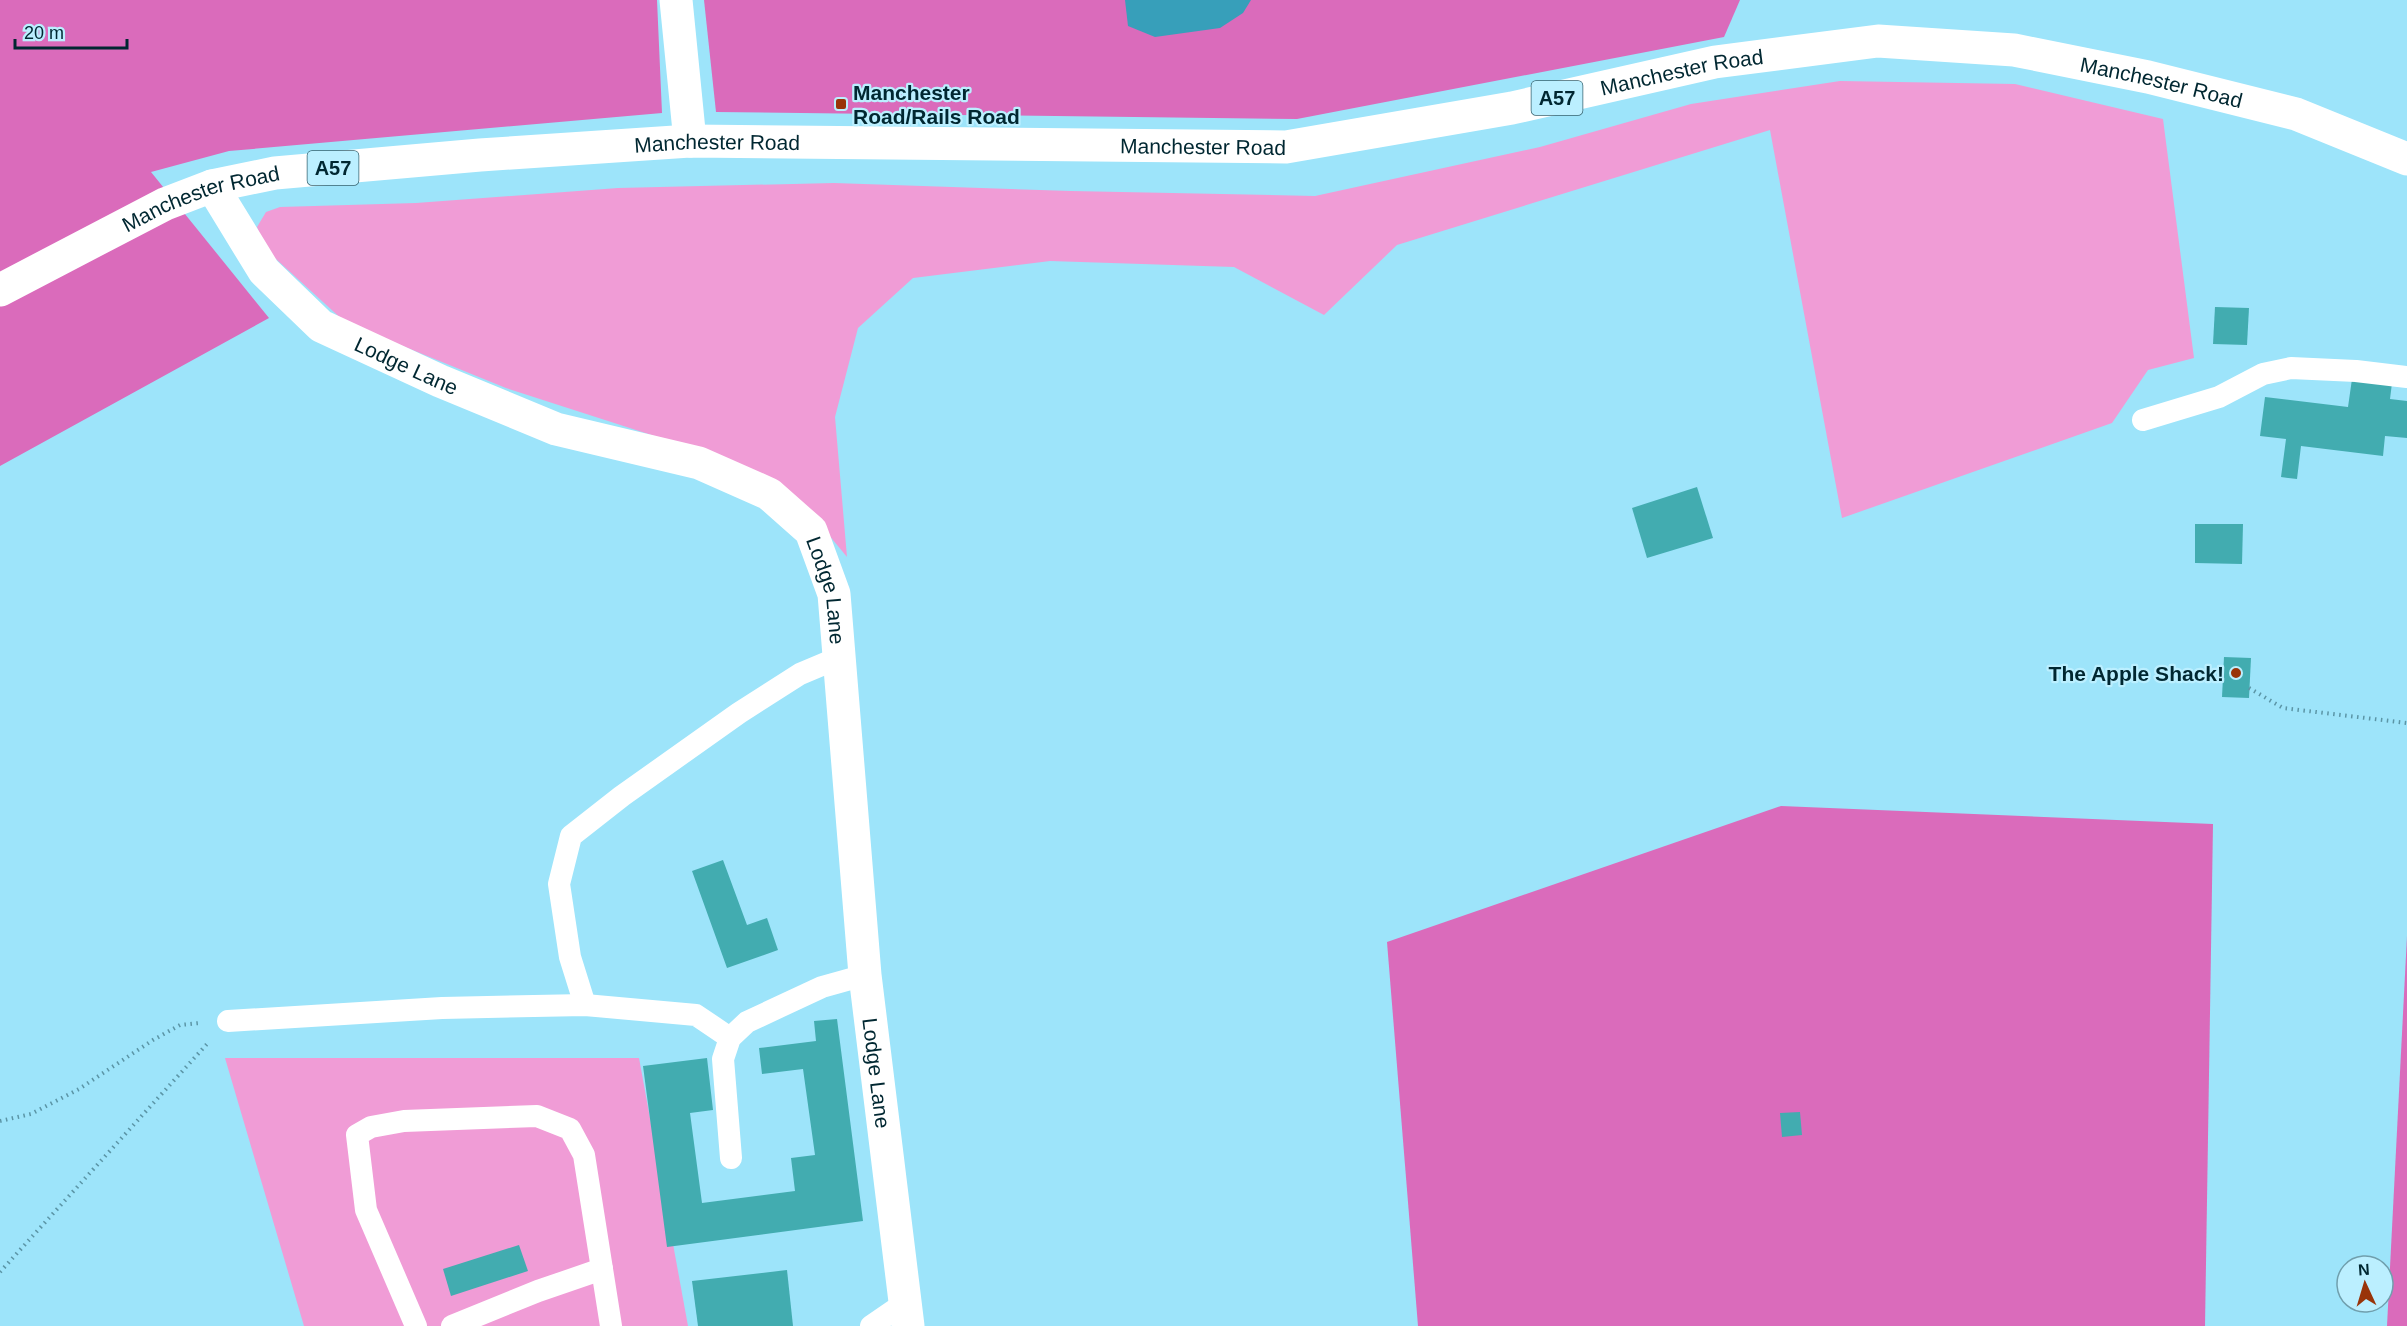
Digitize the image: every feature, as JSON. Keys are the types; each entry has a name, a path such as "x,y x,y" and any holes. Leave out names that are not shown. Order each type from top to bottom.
{"main road":[{"path":"676,0 690,141"},
{"name":"Manchester Road","path":"0,290 165,204 212,186 275,172 690,141 1286,147 1512,108 1715,62 1878,41 2014,50 2148,78 2296,114 2407,159"},
{"name":"Lodge Lane","path":"212,186 264,271 321,326 440,381 556,429 699,463 769,494 811,531 834,594 865,975 907,1314"}],"lane":[{"path":"2143,420 2219,397 2263,374 2291,368 2356,371 2407,377"},
{"path":"585,1005 570,957 559,884 571,836 622,796 739,713 800,674 838,658"},
{"path":"731,1158 723,1059 730,1038 747,1022 822,987 865,975"},
{"path":"228,1022 442,1008 585,1005 696,1015 730,1038"},
{"path":"416,1326 366,1210 357,1135 371,1127 404,1121 537,1116 570,1129 584,1155 611,1326"},
{"path":"452,1326 538,1291 602,1269"},
{"path":"871,1326 907,1314"}],"path":[{"path":"2249,688 2283,708 2407,723"},
{"path":"0,1121 31,1114 79,1089 180,1025 228,1022"},
{"path":"0,1272 228,1022"}],"shaded area":[{"path":"0,0 657,0 662,113 229,151 151,172 269,318 0,466"},
{"path":"704,0 1740,0 1724,37 1297,119 716,112"},
{"path":"1840,81 2015,84 2163,119 2194,358 2148,370 2112,423 1842,518 1770,130 1397,245 1324,315 1234,267 1050,261 913,278 858,328 835,417 847,557 800,500 698,450 506,388 346,323 265,249 257,227 266,212 280,207 416,203 618,188 834,183 1315,196 1540,147 1691,104"},
{"path":"1781,806 2213,824 2205,1326 1418,1326 1387,942"},
{"path":"2407,936 2407,1326 2387,1326 2388,1314 2395,1314 2395,1254 2391,1254"},
{"path":"225,1058 639,1058 688,1326 304,1326"}],"water":[{"path":"1125,0 1251,0 1243,13 1220,28 1155,37 1128,26"}],"building":[{"path":"2215,307 2249,308 2247,345 2213,344"},
{"path":"2352,379 2392,383 2390,399 2407,401 2407,438 2385,436 2383,456 2301,446 2297,479 2281,477 2286,439 2260,436 2265,397 2348,407"},
{"path":"1697,487 1713,538 1647,558 1632,508"},
{"path":"2195,524 2243,524 2242,564 2195,563"},
{"name":"The Apple Shack!","path":"2224,657 2251,658 2249,698 2222,697"},
{"path":"723,860 747,925 767,918 778,950 727,968 692,871"},
{"path":"837,1019 863,1221 667,1247 643,1066 707,1058 713,1110 690,1113 702,1203 795,1191 791,1158 815,1155 803,1069 762,1074 759,1048 816,1041 814,1021"},
{"path":"1800,1112 1802,1135 1782,1137 1780,1113"},
{"path":"519,1245 528,1271 451,1296 443,1269"},
{"path":"787,1270 793,1326 698,1326 692,1281"}],"place":[{"name":"Manchester Road/Rails Road","path":"841,104"},
{"name":"The Apple Shack!","path":"2236,673"}]}
